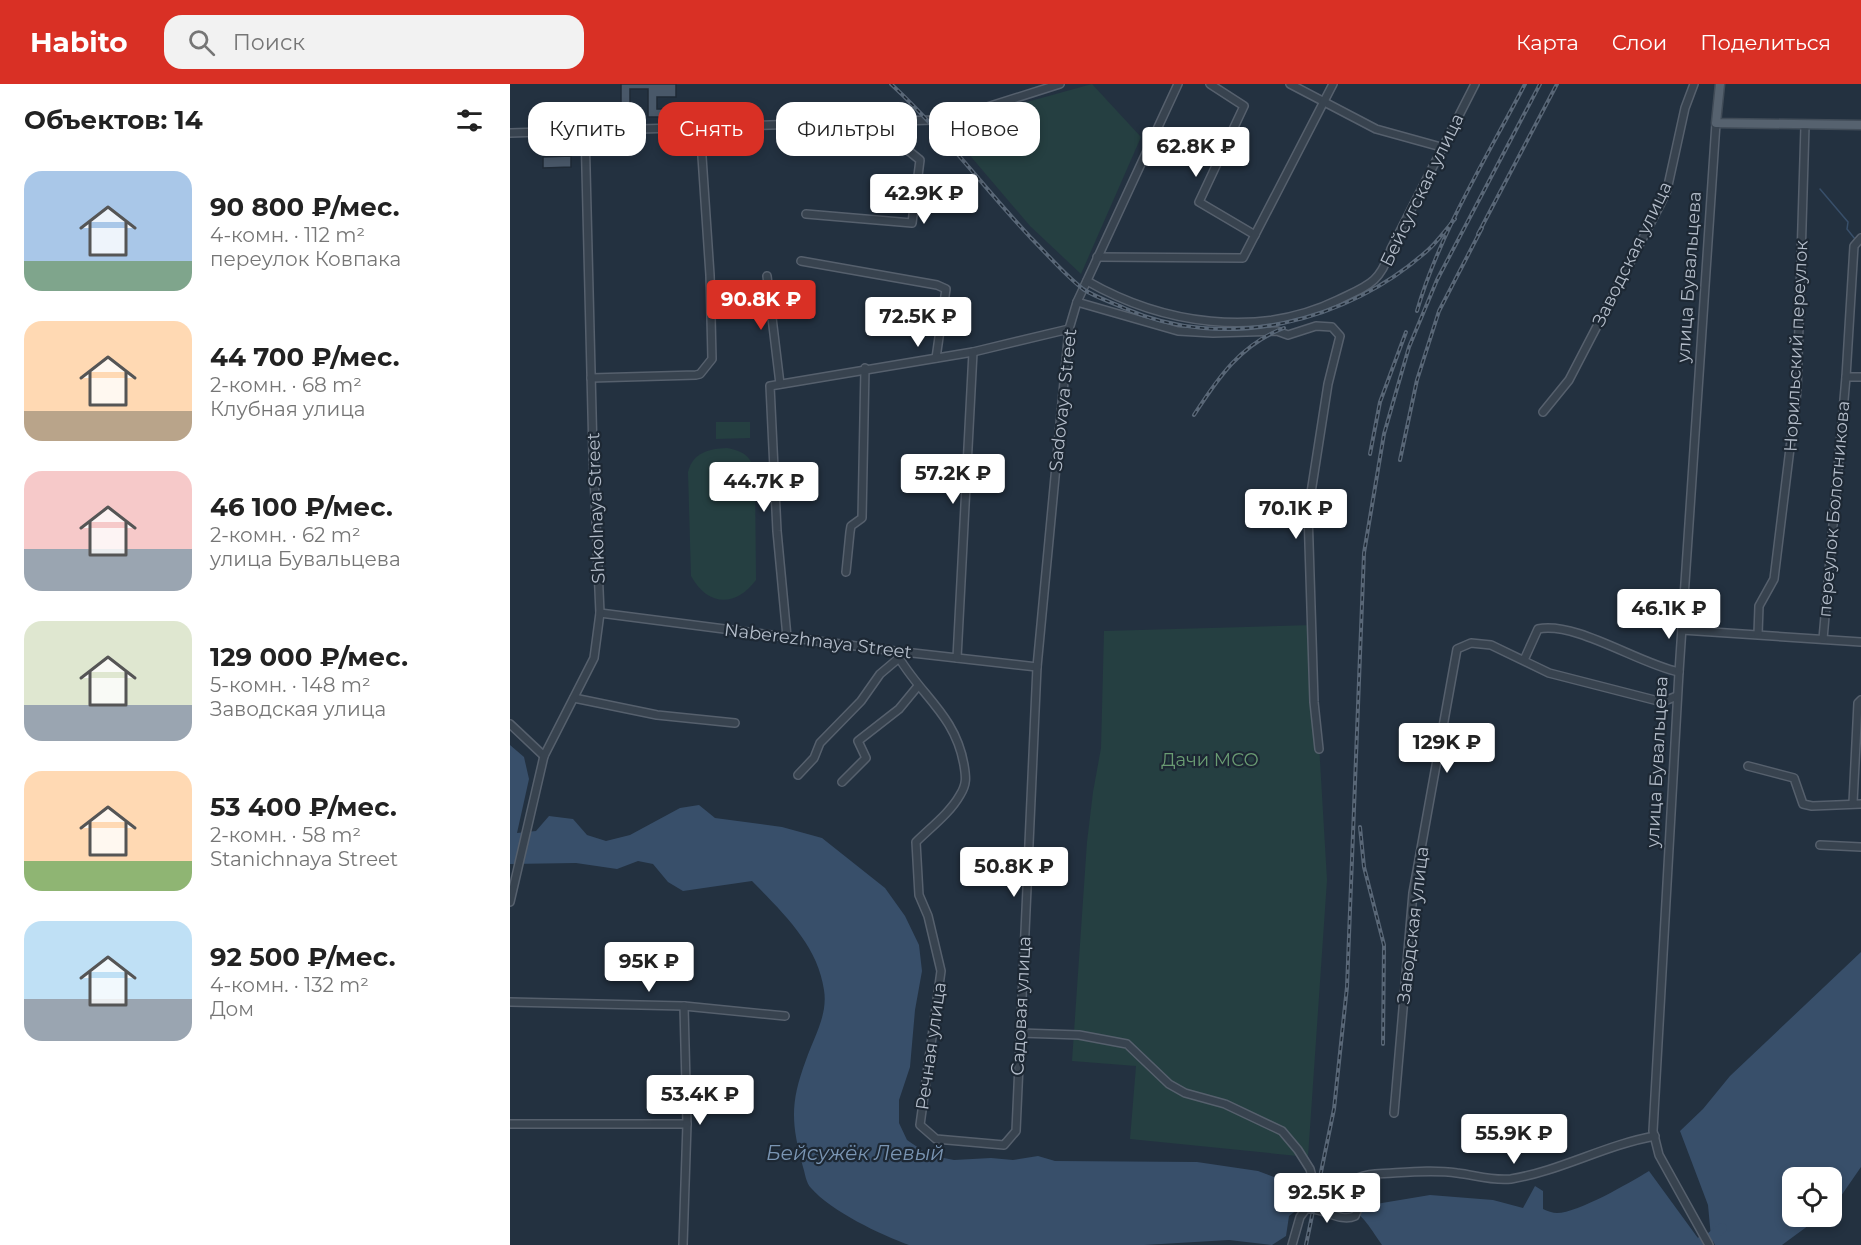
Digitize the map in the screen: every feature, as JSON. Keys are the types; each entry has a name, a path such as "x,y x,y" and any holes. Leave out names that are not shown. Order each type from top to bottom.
{"main road":[{"name":"улица Бувальцева","path":"1716,123 1720,84"},
{"path":"1716,123 1861,125"}],"street":[{"path":"917,120 962,115 1060,84"},
{"name":"Sadovaya Street","path":"1037,667 1069,329 1077,302 1097,257 1178,84"},
{"path":"1210,84 1244,106 1198,202 1255,235"},
{"path":"1290,84 1376,129 1441,147"},
{"path":"1097,257 1243,258 1333,84"},
{"name":"Бейсугская улица","path":"1087,281 1130,303 1165,315 1197,321 1267,322 1301,316 1366,287 1385,268 1391,249 1475,84"},
{"name":"Заводская улица","path":"1544,412 1569,380 1666,190 1685,108 1694,84"},
{"name":"улица Бувальцева","path":"1709,1245 1659,1155 1655,1136 1677,696 1716,123"},
{"name":"Норильский переулок","path":"1758,634 1759,606 1774,579 1797,391 1805,126"},
{"path":"510,133 528,132"},
{"name":"Shkolnaya Street","path":"510,902 544,756 594,658 600,613 586,156"},
{"path":"591,378 696,375 700,374 712,359 710,275 702,156"},
{"path":"806,214 912,223 920,160 915,156"},
{"name":"переулок Болотникова","path":"1822,639 1846,377 1854,246 1861,238"},
{"path":"801,261 937,285 946,289 936,358"},
{"path":"767,276 780,384"},
{"path":"1077,302 1178,331 1213,333 1277,331 1288,335 1332,327 1340,336 1328,384 1308,512 1314,702 1319,749"},
{"path":"787,637 777,531 770,386 865,368 973,352 1069,329"},
{"path":"957,658 973,352"},
{"path":"846,572 851,526 862,518 865,368"},
{"path":"1846,377 1861,377"},
{"name":"Naberezhnaya Street","path":"600,613 787,637 897,655 957,658 1037,667"},
{"path":"1524,660 1538,628 1550,626 1576,633 1679,672"},
{"path":"1682,630 1861,642"},
{"name":"Заводская улица","path":"1394,1113 1413,893 1457,649 1471,643 1491,645 1549,673 1662,702 1677,696"},
{"path":"798,775 814,758 820,743 861,701 897,655"},
{"name":"Речная улица","path":"897,655 918,686 945,715 961,747 967,782 960,797 916,842 919,895 928,916 941,971 920,1125 936,1139 1004,1145 1016,1131"},
{"name":"Садовая улица","path":"1016,1131 1037,667"},
{"path":"842,782 866,758 858,741 899,709 918,686"},
{"path":"574,698 657,715 735,723"},
{"path":"1748,766 1794,778 1803,804 1812,806 1857,804 1858,703 1861,700"},
{"path":"510,724 544,756"},
{"path":"1820,845 1861,847"},
{"path":"510,1002 684,1006 785,1016"},
{"path":"683,1245 687,1124 684,1006"},
{"path":"1020,1033 1079,1035 1127,1044 1169,1084 1185,1093 1225,1104 1282,1131 1310,1169 1314,1184 1330,1189 1372,1175 1436,1172 1457,1173 1493,1180 1511,1179 1560,1166 1629,1141 1655,1136"},
{"path":"510,1124 687,1124"},
{"path":"1292,1245 1300,1217 1306,1209 1328,1211 1341,1217 1355,1216 1372,1175"}],"green space":[{"path":"1092,84 1141,137 1081,274 1030,226 970,156 1040,156 1040,102 1027,102"},
{"path":"716,422 750,422 750,438 716,439"},
{"path":"727,448 745,455 755,472 756,580 740,595 722,600 706,593 691,576 688,472 690,465 698,456 714,449"},
{"name":"Дачи МСО","path":"1312,625 1327,880 1308,1157 1130,1139 1136,1066 1072,1061 1087,842 1101,748 1104,631"}],"water":[{"name":"Бейсужёк Левый","path":"510,745 524,757 529,779 517,833 536,831 549,816 573,819 587,835 606,841 630,835 680,808 699,805 715,818 782,827 822,838 885,888 905,916 919,945 922,971 915,1010 910,1067 899,1100 899,1123 907,1140 929,1155 954,1160 991,1158 1013,1160 1038,1156 1055,1161 1197,1162 1258,1171 1300,1187 1376,1204 1430,1195 1493,1200 1523,1208 1535,1186 1543,1191 1543,1209 1557,1213 1591,1203 1649,1171 1703,1245 1382,1245 1359,1214 1352,1210 1306,1203 1289,1216 1286,1236 1272,1245 1229,1240 1144,1245 909,1245 898,1241 871,1229 831,1205 811,1188 807,1181 794,1125 795,1101 809,1051 820,1026 825,999 814,958 797,930 752,881 683,891 668,882 653,864 638,861 617,869 576,863 510,864"},
{"path":"1861,952 1861,1167 1842,1195 1842,1167 1782,1167 1782,1227 1806,1227 1782,1245 1715,1245 1711,1237 1708,1205 1680,1131 1703,1109 1730,1076"}],"building":[{"path":"621,84 676,84 676,97 657,97 658,117 648,117 648,89 630,89 630,102 621,102"},
{"path":"571,156 571,167 543,168 543,157"}],"waterway":[{"path":"1820,189 1848,222 1847,229 1855,239"},
{"name":"Бейсужёк Левый","path":"1694,1245 1711,1237 1722,1228"}],"railway":[{"path":"891,84 928,121 1031,238 1076,283 1098,297 1163,321 1203,328 1243,328 1284,323 1323,312 1361,296 1396,275 1428,250 1455,219"},
{"path":"1417,311 1426,282 1451,224 1525,84"},
{"path":"1306,1245 1334,1109 1347,987 1364,553 1384,434 1409,347 1437,280 1540,84"},
{"path":"1478,234 1557,84"},
{"path":"1400,460 1417,380 1439,311 1482,228"},
{"path":"1194,415 1222,375 1243,353 1255,343 1284,328"},
{"path":"1370,454 1380,402 1406,332"},
{"path":"1360,827 1364,867 1384,945 1383,1044"}]}
